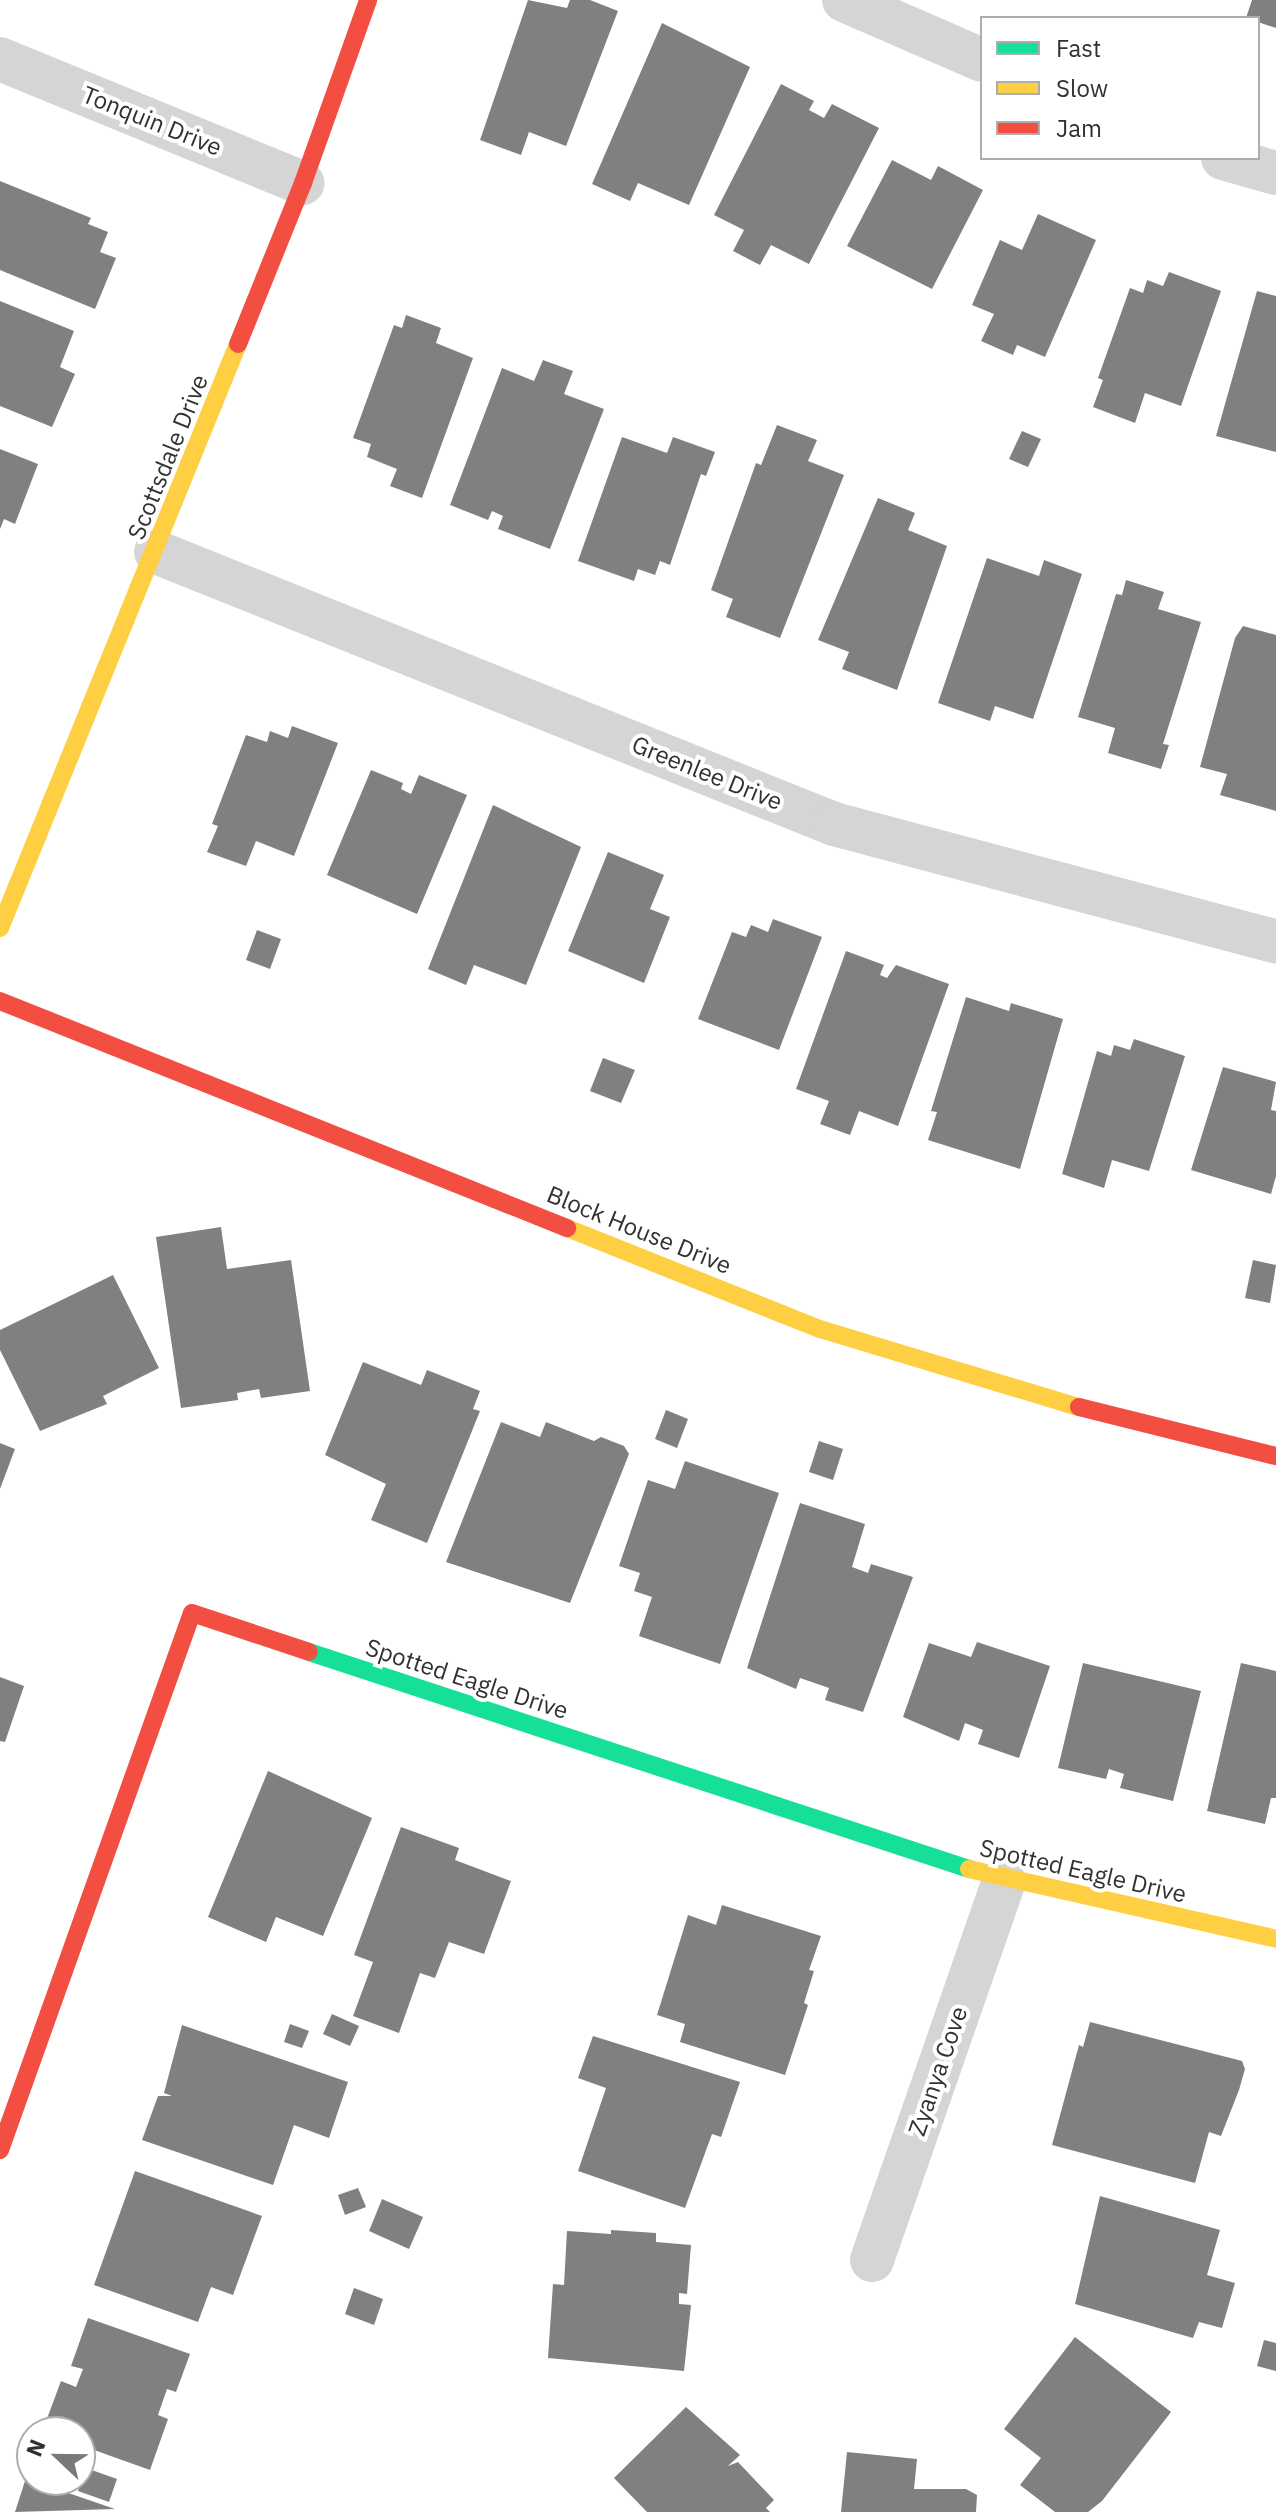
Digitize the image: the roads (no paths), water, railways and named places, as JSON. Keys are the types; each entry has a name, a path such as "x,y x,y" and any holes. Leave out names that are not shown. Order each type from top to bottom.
{"street":[{"name":"Scottsdale Drive","path":"0,928 156,552 303,183 368,0"},
{"path":"844,0 980,59"},
{"name":"Tonquin Drive","path":"0,59 303,183"},
{"path":"1230,160 1276,173"},
{"name":"Greenlee Drive","path":"156,552 834,824 1276,942"},
{"name":"Block House Drive","path":"0,1001 820,1329 1135,1424 1276,1456"},
{"name":"Spotted Eagle Drive","path":"0,2150 192,1613 1004,1881 1276,1939"},
{"name":"Zyanya Cove","path":"872,2260 1004,1881"}]}
